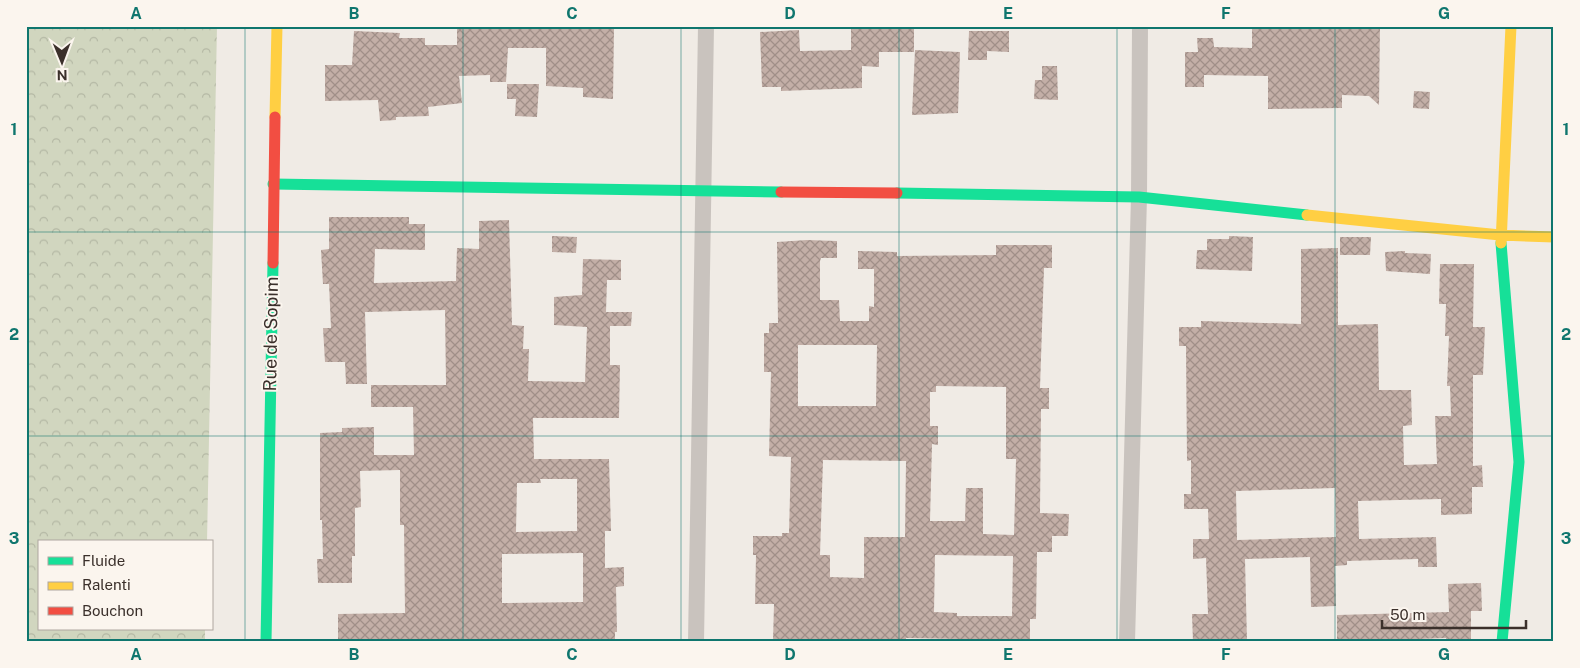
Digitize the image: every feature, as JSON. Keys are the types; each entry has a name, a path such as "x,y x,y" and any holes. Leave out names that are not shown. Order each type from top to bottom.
{"street":[{"name":"Rue de Sopim","path":"266,642 276,26"},
{"path":"696,642 706,26"},
{"path":"1127,642 1139,198 1140,26"},
{"path":"1502,642 1519,462 1500,235 1511,26"},
{"path":"273,184 1139,198 1500,235 1554,237"}],"green space":[{"path":"26,26 217,26 207,540 38,540 38,630 205,630 205,642 26,642"}],"building":[{"path":"457,26 505,29 614,28 613,99 583,97 583,88 546,86 546,48 508,48 506,82 490,82 490,75 459,76 462,103 428,107 429,116 396,117 396,120 380,121 378,100 325,101 325,65 352,65 354,31 400,33 399,38 425,38 425,45 457,45"},
{"path":"851,26 914,26 914,52 879,52 879,67 862,66 862,88 781,91 781,87 762,87 760,32 799,30 800,51 851,50"},
{"path":"1252,26 1380,26 1379,105 1369,96 1342,95 1342,108 1268,109 1268,76 1204,75 1204,87 1185,87 1185,52 1198,52 1197,38 1213,38 1214,47 1252,48"},
{"path":"969,31 1009,31 1009,52 987,51 987,60 968,60"},
{"path":"915,50 960,52 958,113 912,115"},
{"path":"1042,66 1057,66 1058,100 1034,99 1035,80 1042,80"},
{"path":"507,84 539,84 537,117 515,116 516,99 507,99"},
{"path":"1414,91 1430,92 1429,109 1413,108"},
{"path":"329,217 409,217 409,224 425,224 425,250 375,249 374,283 456,281 457,248 479,249 479,221 509,220 512,325 524,326 523,349 529,349 528,381 585,382 587,327 554,325 554,297 582,295 583,259 621,260 621,280 607,280 606,312 632,312 631,326 610,326 610,365 620,365 619,418 533,418 534,459 609,459 611,531 605,531 605,568 624,567 624,586 616,587 617,632 615,632 615,642 338,642 338,614 405,613 404,525 400,525 400,470 360,471 361,507 355,508 355,556 352,556 352,583 318,583 317,559 323,559 322,520 320,520 320,433 342,432 342,428 374,427 374,455 414,455 413,407 371,407 371,385 446,385 445,310 365,312 367,384 346,384 345,362 325,362 323,328 331,328 329,284 323,284 321,250 329,249","holes":["540,479 577,479 577,531 516,532 517,483 541,483","583,553 583,602 502,603 502,554"]},
{"path":"552,236 577,237 576,253 552,252"},
{"path":"1229,236 1253,237 1252,271 1196,269 1197,250 1207,250 1207,239 1229,239"},
{"path":"1340,237 1371,237 1370,255 1340,255"},
{"path":"837,241 837,258 821,258 820,261 820,300 839,300 840,321 869,321 869,306 874,307 874,269 858,269 858,251 897,252 897,256 996,255 996,245 1052,245 1052,268 1044,268 1040,388 1049,388 1049,409 1041,409 1040,513 1069,514 1068,536 1052,536 1052,552 1037,552 1036,619 1030,619 1030,642 961,642 961,639 906,638 906,642 773,642 774,604 755,604 756,555 753,555 753,536 782,536 782,533 789,533 791,457 769,456 771,372 764,372 764,333 769,333 769,323 778,323 777,242","holes":["798,345 877,345 876,406 798,406","936,386 1006,387 1006,459 1016,459 1014,535 983,534 983,488 966,488 965,521 930,521 932,444 938,445 938,426 930,426 930,392 936,392","823,460 906,461 905,537 864,537 864,578 830,577 830,555 820,555","935,555 1013,556 1012,616 957,616 957,613 934,612"]},
{"path":"1338,248 1338,325 1378,324 1379,390 1411,390 1412,425 1403,426 1404,465 1437,464 1435,416 1451,416 1450,386 1447,386 1449,336 1445,336 1446,304 1439,304 1440,264 1474,264 1473,327 1485,327 1483,375 1473,375 1473,466 1482,465 1483,487 1472,487 1472,514 1441,515 1441,499 1358,501 1359,539 1436,537 1437,567 1418,567 1418,559 1347,561 1347,565 1335,566 1336,606 1311,607 1310,557 1245,559 1247,642 1193,642 1192,614 1208,614 1206,558 1193,559 1193,539 1209,539 1208,509 1184,509 1184,494 1191,494 1191,460 1187,461 1186,346 1179,346 1179,327 1201,327 1201,321 1301,324 1301,249","holes":["1335,488 1336,537 1237,540 1236,491"]},
{"path":"1405,251 1405,253 1431,254 1430,274 1386,271 1385,252"},
{"path":"1481,583 1482,611 1471,611 1471,641 1446,641 1446,638 1337,642 1337,615 1449,612 1448,584"}],"traffic: fast":[{"path":"273,184 781,192"},
{"path":"897,193 1139,197 1307,215"},
{"path":"1501,243 1519,462 1502,642"},
{"path":"266,642 273,263"}],"traffic: slow":[{"path":"275,117 277,26"},
{"path":"1501,243 1511,26"},
{"path":"1307,215 1500,235 1554,237"}],"traffic: jam":[{"path":"273,263 275,117"},
{"path":"781,192 897,193"}]}
